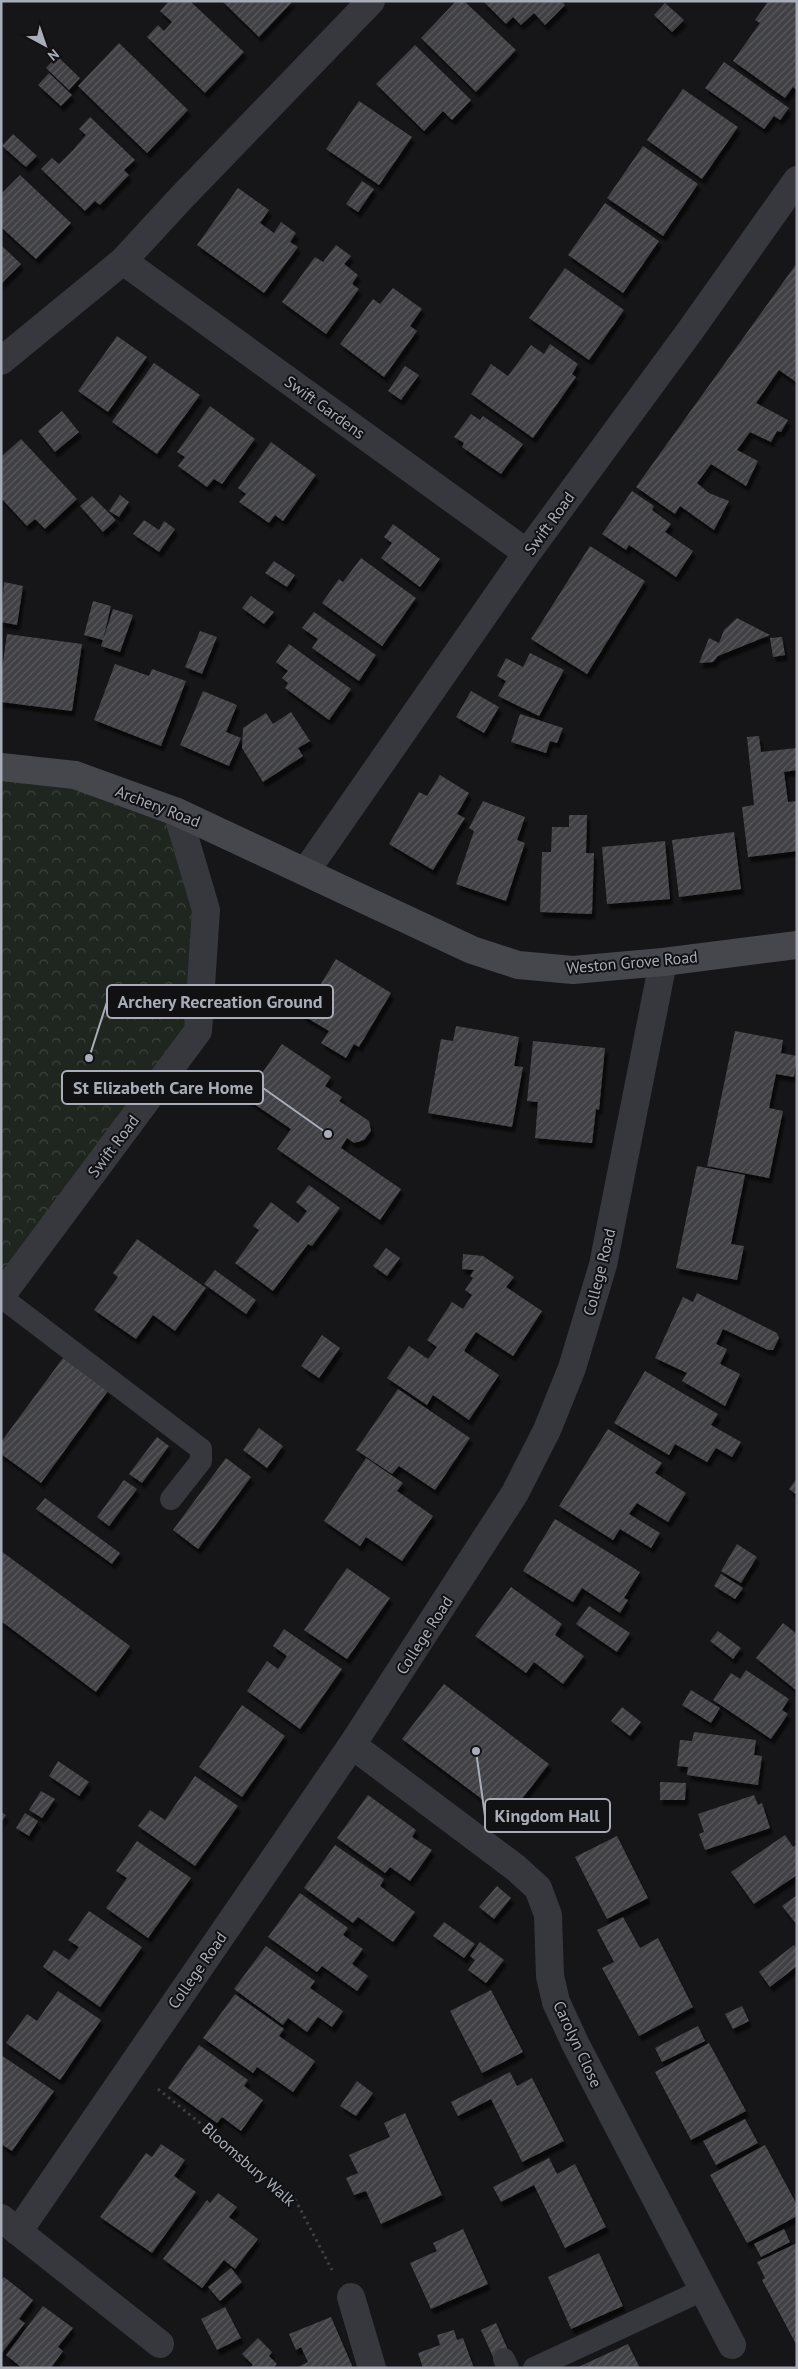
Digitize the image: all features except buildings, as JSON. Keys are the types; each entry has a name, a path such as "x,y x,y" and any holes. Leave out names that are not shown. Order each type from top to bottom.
{"street":[{"path":"1,361 123,261 371,1"},
{"name":"Swift Road","path":"306,871 527,553 690,331 797,180"},
{"name":"Swift Gardens","path":"123,261 527,553"},
{"name":"Archery Road","path":"1,767 75,776 177,812 306,871"},
{"name":"Swift Road","path":"1,1297 198,1031 206,910 177,812"},
{"name":"Weston Grove Road","path":"306,871 472,950 518,965 573,970 662,962 797,945"},
{"name":"College Road","path":"160,2344 10,2225 130,2067 352,1745 515,1493 547,1430 572,1368 603,1265 662,962"},
{"name":"Carolyn Close","path":"352,1745 516,1868 538,1888 548,1915 550,1976 556,2002 576,2045 732,2345"},
{"path":"351,2296 372,2368"}],"lane":[{"path":"1,1297 202,1449 201,1461 171,1499"},
{"path":"534,2368 703,2290"}],"path":[{"name":"Bloomsbury Walk","path":"130,2067 296,2201 342,2289 351,2296"}],"green space":[{"path":"1,767 177,812 206,910 198,1031 1,1296"}],"place":[{"name":"Archery Recreation Ground","path":"89,1058"},
{"name":"St Elizabeth Care Home","path":"328,1134"},
{"name":"Kingdom Hall","path":"476,1751"}]}
